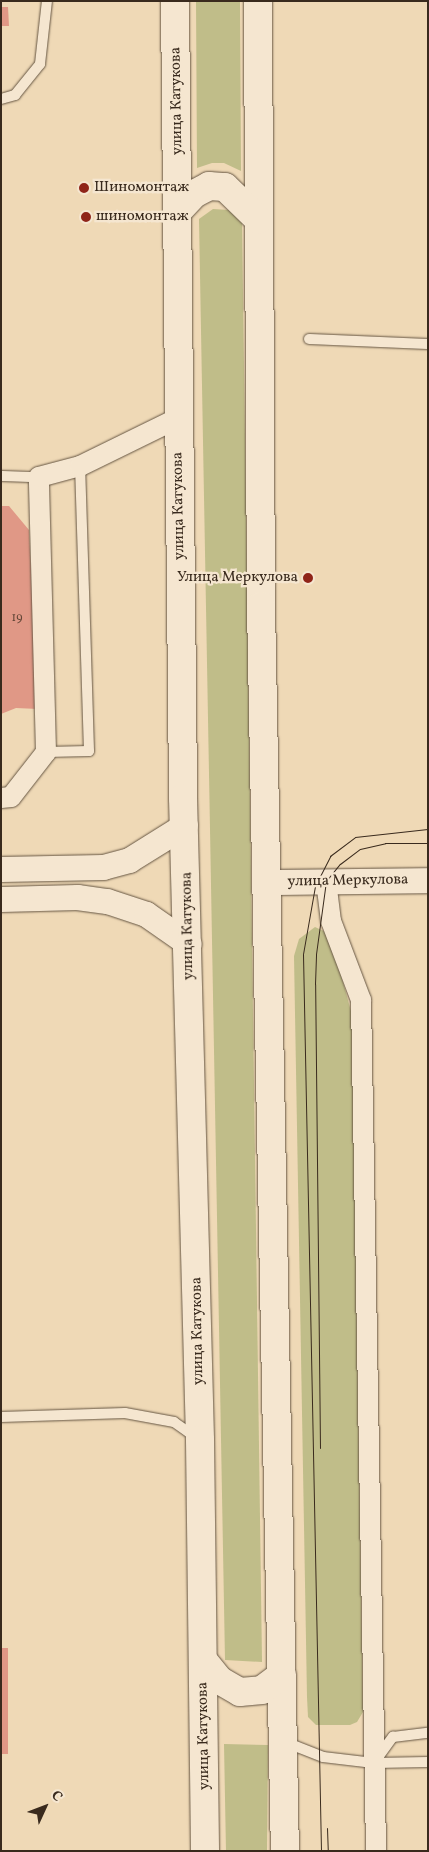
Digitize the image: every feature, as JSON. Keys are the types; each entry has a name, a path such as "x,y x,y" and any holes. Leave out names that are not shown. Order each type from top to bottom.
{"main road":[{"name":"улица Катукова","path":"175,1 179,210 178,418 200,1440 205,1851"},
{"path":"258,1 261,606 268,882 269,1094 285,1851"},
{"path":"179,210 194,194 208,186 225,187 240,198 259,220"},
{"path":"203,1660 219,1680 240,1692 262,1690 282,1674"}],"street":[{"path":"1,798 10,797 46,752 39,477 80,466 178,418"},
{"path":"1,869 103,867 128,860 186,824"},
{"name":"улица Меркулова","path":"268,882 428,880"},
{"path":"326,881 331,921 362,1000 376,1851"},
{"path":"1,898 77,897 107,902 146,914 189,944"}],"lane":[{"path":"1,98 15,95 40,64 47,1"},
{"path":"309,339 428,344"},
{"path":"46,752 89,751 80,466"},
{"path":"1,476 39,477"},
{"path":"1,1417 125,1413 174,1422 200,1440"},
{"path":"374,1763 393,1736 428,1733"},
{"path":"284,1742 324,1757 374,1763 428,1762"}],"shaded area":[{"path":"196,1 240,1 241,171 224,163 212,163 197,168"},
{"path":"213,209 229,210 242,223 262,1662 225,1660 199,219"},
{"path":"315,927 330,934 352,1015 363,1712 357,1722 350,1725 316,1725 308,1717 307,1697 294,956 299,939"},
{"path":"224,1744 268,1745 267,1851 226,1851"}],"building":[{"path":"1,7 8,7 9,26 1,26"},
{"path":"1,506 9,506 29,530 38,709 16,708 1,714"},
{"path":"1,1648 8,1648 8,1754 1,1754"}],"tram line":[{"path":"321,1851 303,954 315,886 330,856 355,837 428,829"},
{"path":"320,1448 315,984 316,954 326,881 340,864 360,849 385,843 428,843"},
{"path":"327,1828 328,1851"}],"place":[{"name":"Шиномонтаж","path":"84,188"},
{"name":"шиномонтаж","path":"86,217"},
{"name":"Улица Меркулова","path":"308,578"}]}
